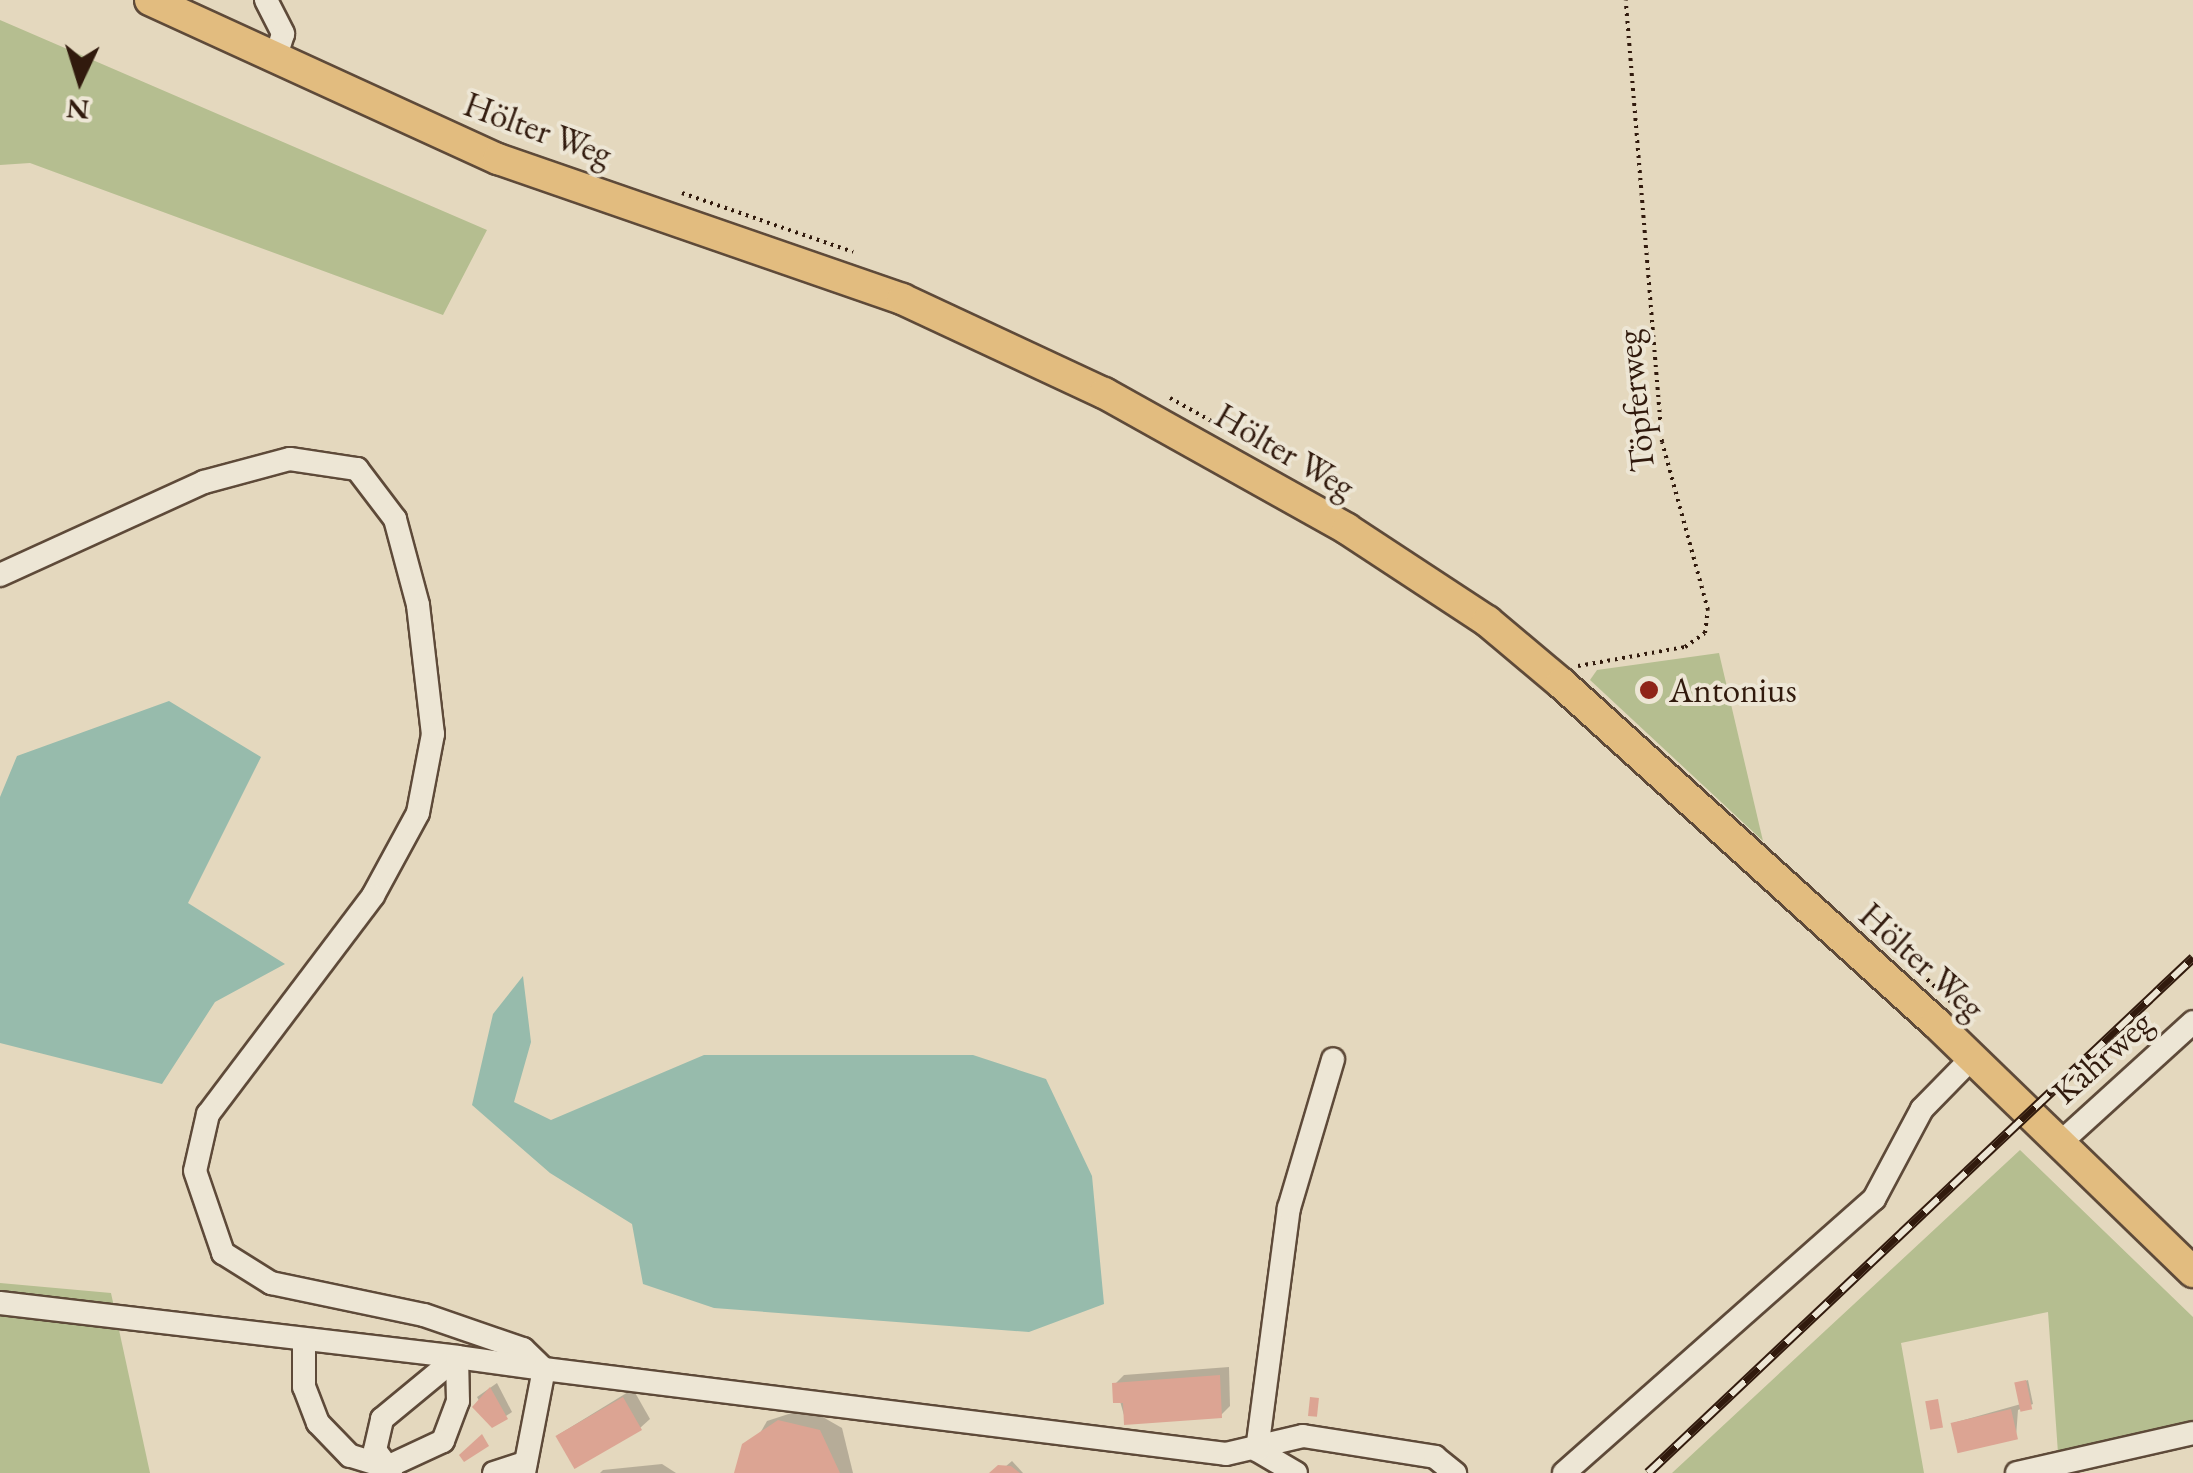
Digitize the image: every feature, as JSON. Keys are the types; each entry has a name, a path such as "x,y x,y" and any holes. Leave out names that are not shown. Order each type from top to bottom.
{"main road":[{"name":"Hölter Weg","path":"150,0 498,159 902,299 1104,393 1347,530 1575,676 2193,1272"}],"street":[{"path":"266,0 283,34 275,59"},
{"path":"0,575 204,482 290,459 357,468 395,519 418,605 433,734 418,813 374,896 208,1114 194,1171 223,1253 271,1283 424,1315 523,1349 544,1369"},
{"name":"Kahrweg","path":"2059,1144 2193,1022"},
{"path":"1564,1473 1874,1199 1922,1108 1973,1057"},
{"path":"1257,1450 1289,1208 1333,1059"},
{"path":"0,1303 304,1343 457,1357 1219,1463 1303,1436 1435,1457 1455,1473"},
{"path":"304,1343 304,1387 318,1423 350,1456 389,1470 443,1441 458,1401 457,1357"},
{"path":"389,1470 374,1450 382,1419 457,1357"},
{"path":"494,1473 524,1468 544,1369"},
{"path":"2017,1473 2193,1433"},
{"path":"1257,1450 1296,1473"}],"path":[{"name":"Töpferweg","path":"1575,676 1685,647 1705,634 1708,610 1662,442 1626,0"},
{"path":"667,189 862,256"},
{"path":"1164,394 1262,449"},
{"path":"1566,652 1575,676"},
{"path":"1901,957 1958,1002 1936,1023"}],"shaded area":[{"path":"0,20 487,230 443,315 30,163 0,165"},
{"path":"1719,653 1763,841 1590,680 1597,670"},
{"path":"169,701 261,757 188,903 285,964 215,1002 162,1084 0,1043 0,797 17,756"},
{"path":"523,976 531,1042 514,1102 551,1120 704,1055 973,1055 1046,1079 1092,1176 1104,1304 1029,1332 714,1308 643,1284 632,1224 550,1173 472,1105 493,1014"},
{"path":"2020,1150 2193,1317 2193,1425 2058,1453 2048,1312 1901,1343 1924,1473 1672,1473"},
{"path":"0,1283 111,1293 150,1473 0,1473"}],"building":[{"path":"1220,1375 1222,1418 1124,1425 1123,1403 1113,1403 1112,1383"},
{"path":"2026,1380 2032,1409 2020,1412 2014,1382"},
{"path":"490,1387 508,1419 492,1428 472,1407"},
{"path":"623,1397 642,1430 574,1469 555,1436"},
{"path":"1310,1397 1319,1398 1317,1417 1308,1416"},
{"path":"1938,1399 1943,1428 1930,1430 1925,1401"},
{"path":"2011,1409 2018,1439 1958,1453 1951,1423"},
{"path":"778,1420 820,1430 840,1473 734,1473 742,1444"},
{"path":"482,1434 489,1446 464,1462 459,1455"},
{"path":"998,1465 1011,1466 1020,1473 989,1473"}],"railway":[{"path":"1648,1473 2193,958"}],"place":[{"name":"Antonius","path":"1649,690"}]}
